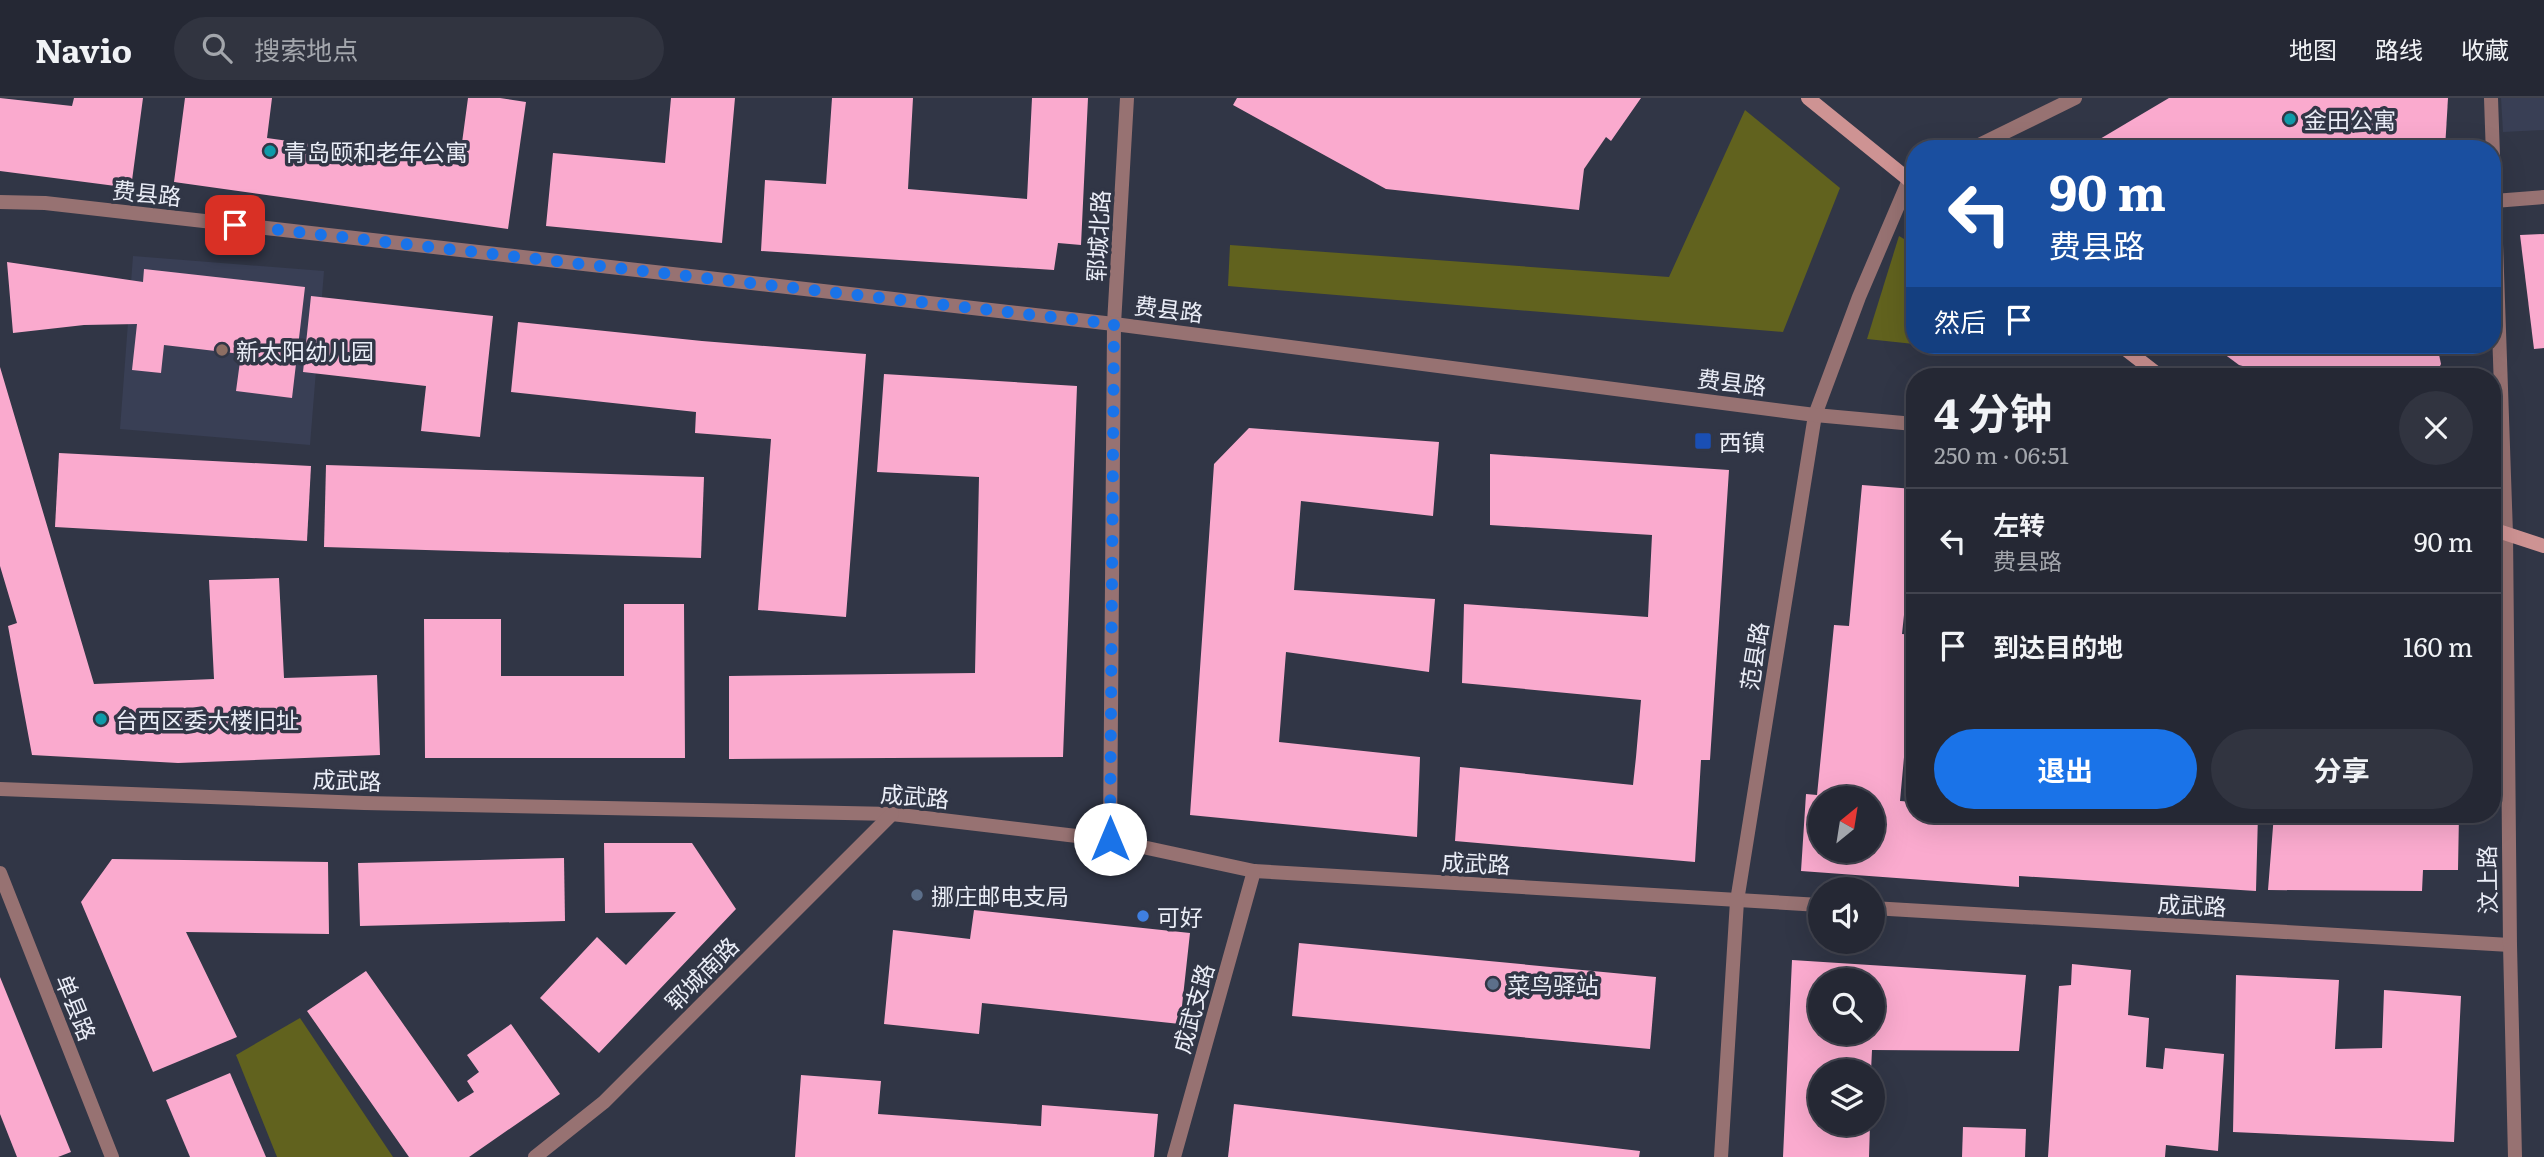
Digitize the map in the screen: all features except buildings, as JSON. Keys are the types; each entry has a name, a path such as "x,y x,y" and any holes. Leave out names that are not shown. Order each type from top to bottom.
{"main road":[{"path":"1808,98 1906,175"},
{"path":"2132,354 2150,368"},
{"path":"2501,533 2544,546"}],"street":[{"name":"郓城北路","path":"1110,839 1114,324 1128,98"},
{"path":"1990,140 2074,98"},
{"name":"汶上路","path":"2491,98 2492,140"},
{"name":"范县路","path":"1721,1157 1737,901 1815,415 1859,297 1906,195"},
{"path":"2501,200 2544,197"},
{"name":"费县路","path":"0,202 45,203 1114,324 1815,415 1906,423"},
{"name":"汶上路","path":"2501,607 2515,1157"},
{"name":"成武路","path":"0,789 365,803 892,814 1110,839 1255,871 1808,904"},
{"name":"郓城南路","path":"535,1157 604,1102 892,814"},
{"name":"成武支路","path":"1174,1157 1255,871"},
{"name":"单县路","path":"0,873 112,1157"},
{"name":"成武路","path":"1885,909 2510,945"}],"shaded area":[{"path":"2501,98 2544,98 2544,130 2503,132"},
{"path":"1745,110 1840,188 1783,332 1228,286 1230,245 1669,277"},
{"path":"1899,236 1906,240 1906,343 1867,339"},
{"name":"新太阳幼儿园","path":"133,256 324,271 310,445 120,429"},
{"path":"300,1018 393,1157 277,1157 236,1055"}],"place":[{"name":"金田公寓","path":"2290,119"},
{"name":"青岛颐和老年公寓","path":"270,151"},
{"name":"新太阳幼儿园","path":"222,350"},
{"name":"西镇","path":"1703,441"},
{"name":"台西区委大楼旧址","path":"101,719"},
{"name":"挪庄邮电支局","path":"917,895"},
{"name":"可好","path":"1143,916"},
{"name":"菜鸟驿站","path":"1493,984"}],"route":[{"path":"235,225 1114,324 1110,839"}]}
